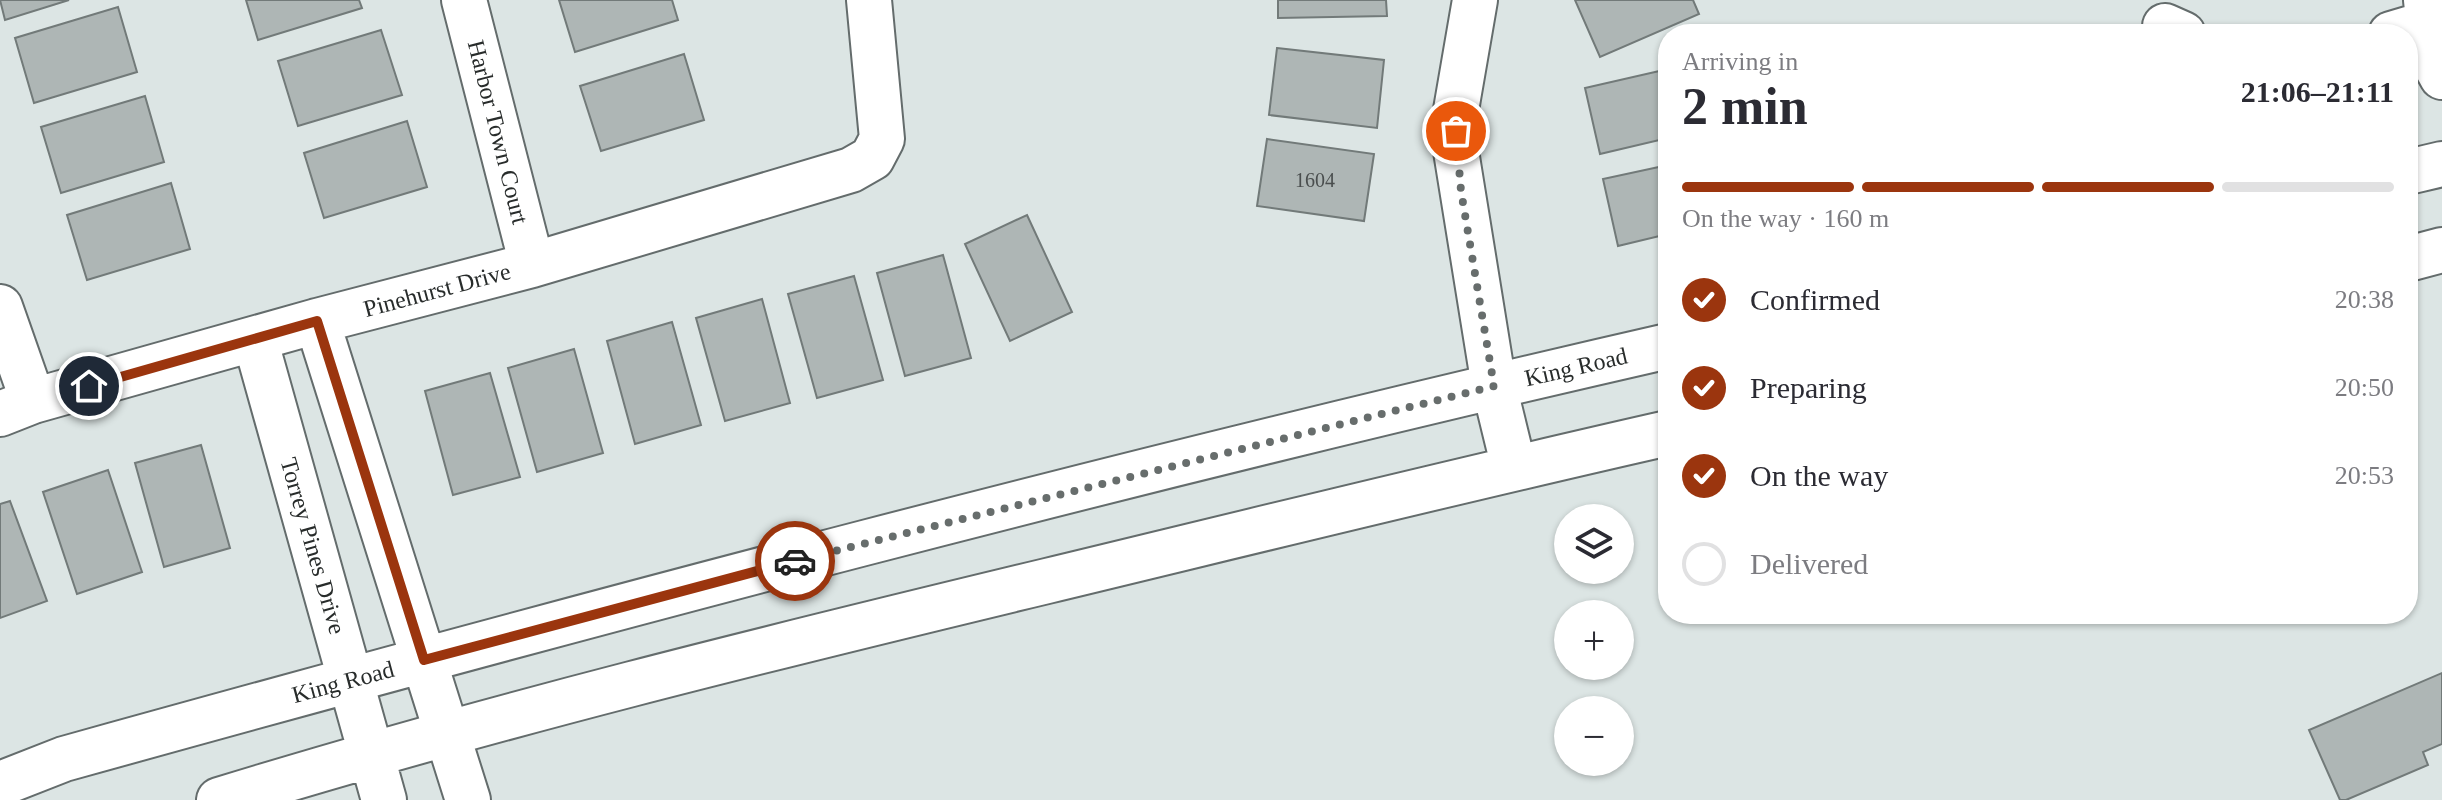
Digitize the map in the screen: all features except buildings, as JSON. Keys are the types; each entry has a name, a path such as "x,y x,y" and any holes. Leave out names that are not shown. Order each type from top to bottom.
{"street":[{"name":"Harbor Town Court","path":"464,0 532,265"},
{"name":"Pinehurst Drive","path":"17,408 317,321 532,265 851,170 872,158 882,139 869,0"},
{"path":"1475,0 1456,110 1456,151 1494,386 1514,468"},
{"path":"2418,26 2442,77"},
{"path":"2418,170 2442,164"},
{"path":"0,307 17,408"},
{"path":"317,321 468,800"},
{"name":"Torrey Pines Drive","path":"255,339 384,800"},
{"name":"King Road","path":"0,784 64,759 687,588 1494,386 1658,348"},
{"path":"219,800 370,754 717,660 1658,435"}],"way so far":[{"path":"795,561 1494,386 1461,191 1456,131"}],"route":[{"path":"89,386 317,321 424,660 795,561"}]}
